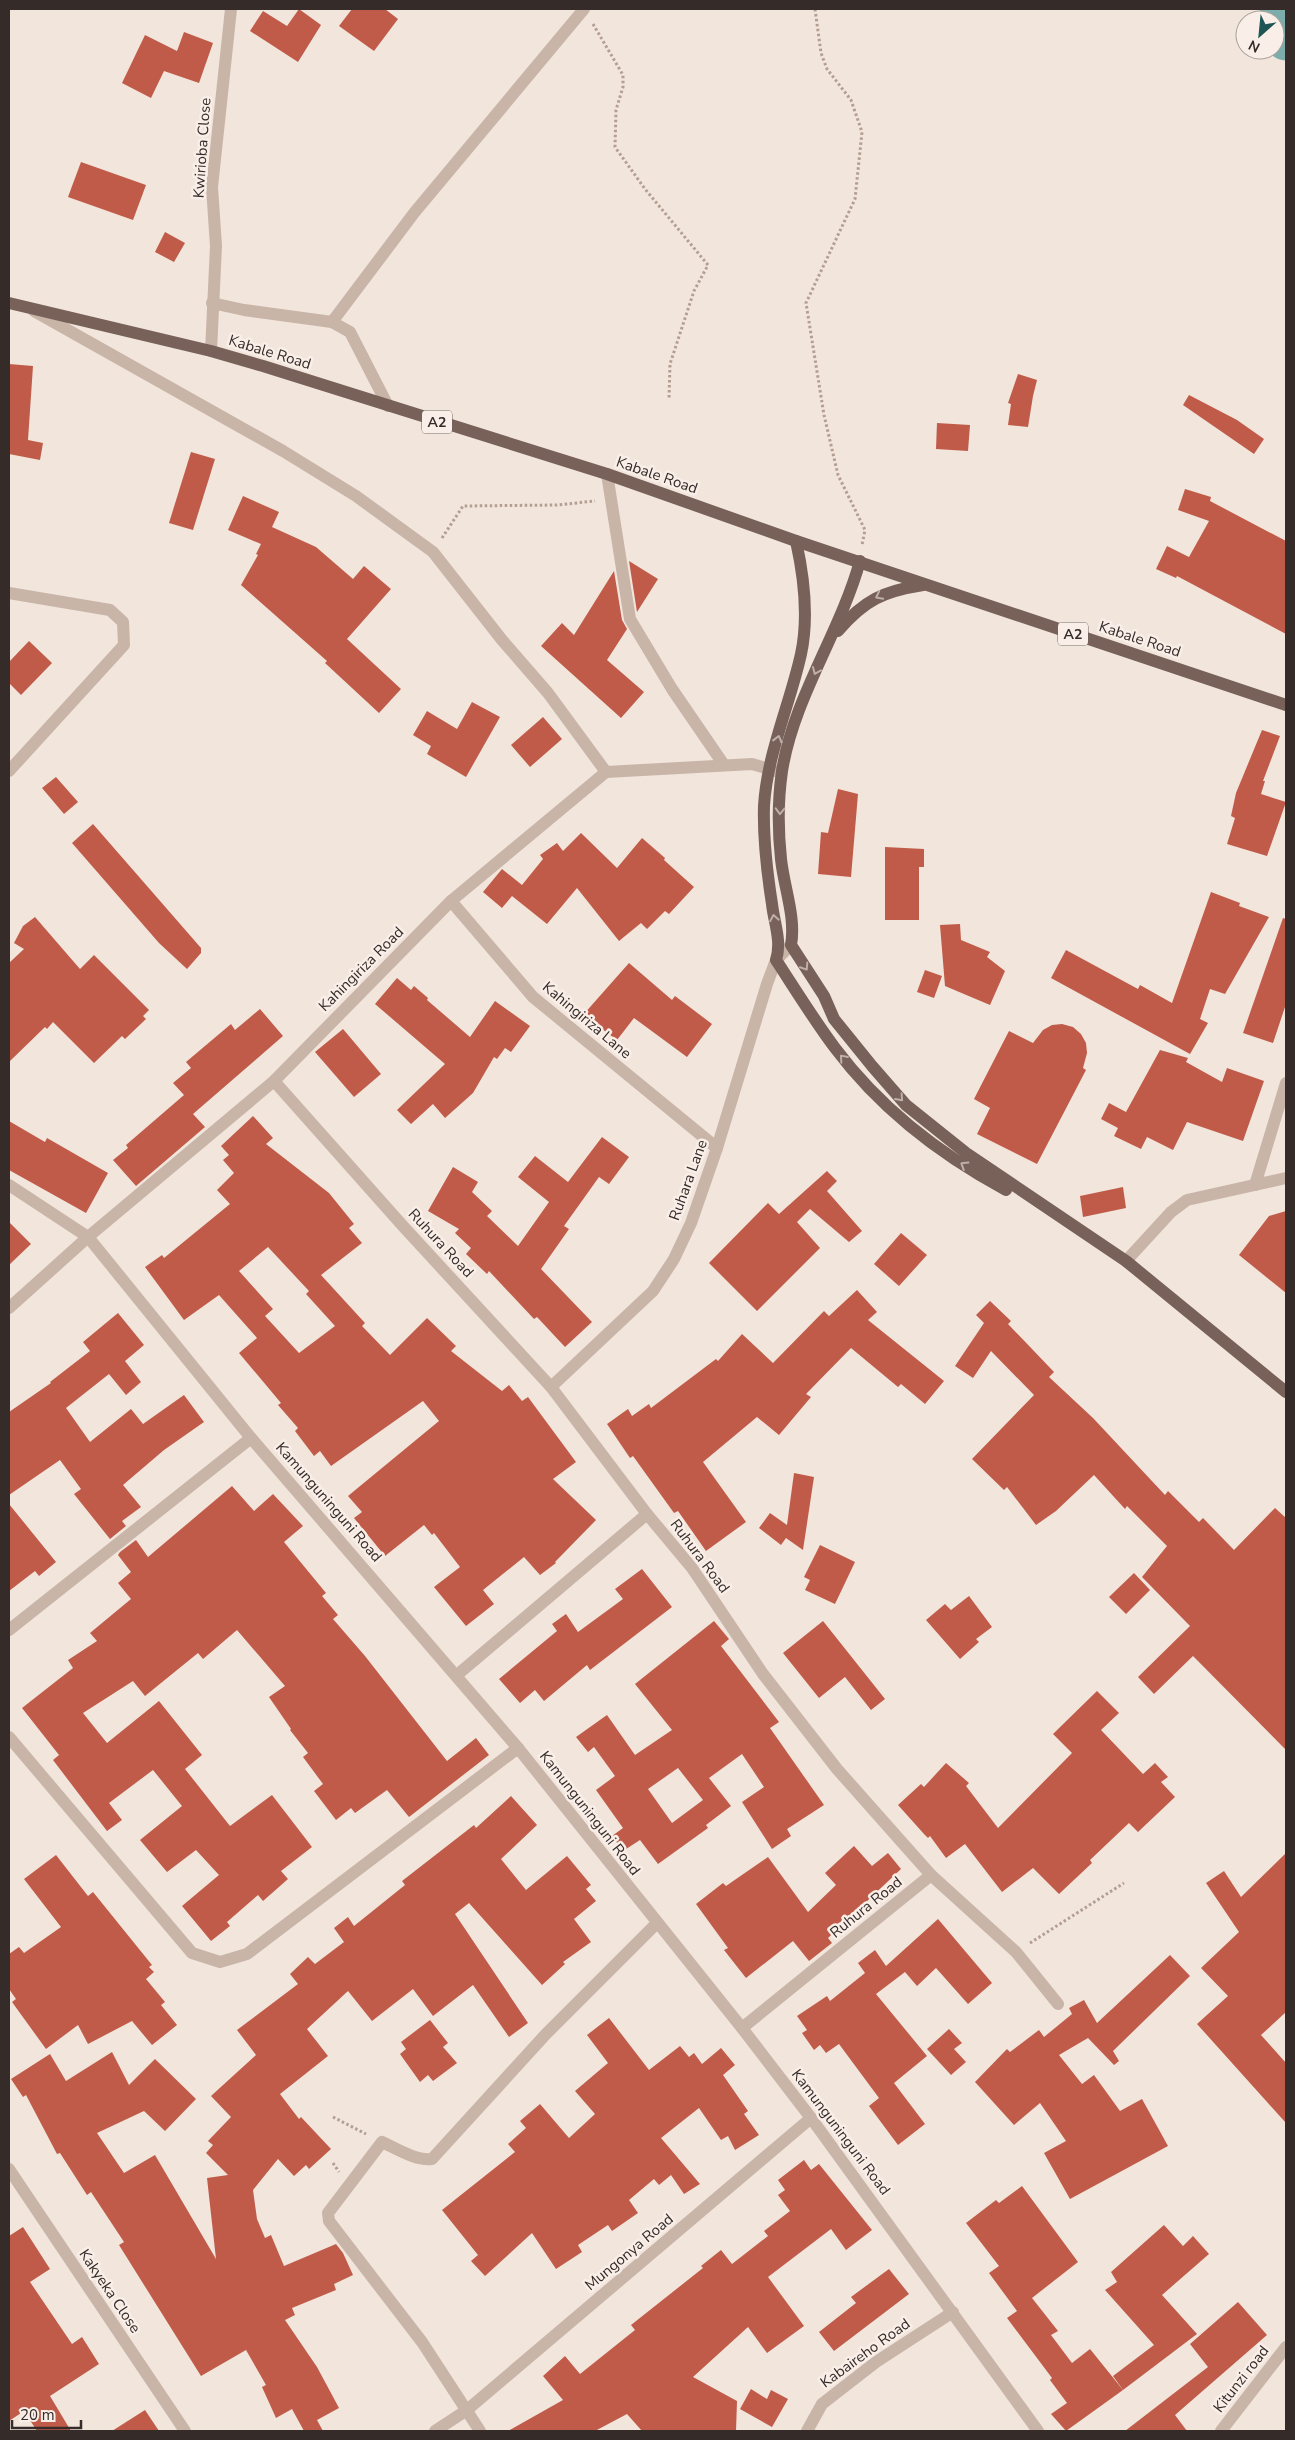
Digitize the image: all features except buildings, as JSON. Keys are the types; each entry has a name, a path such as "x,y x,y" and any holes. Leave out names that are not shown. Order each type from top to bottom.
{"main road":[{"name":"Kabale Road","path":"9,303 212,351 607,474 796,541 1286,705"},
{"path":"796,541 803,575 804,629 802,653 765,814 771,897 780,946 776,960 836,1049 871,1090 909,1126 949,1156 986,1179 1053,1214"},
{"path":"860,561 847,602 798,712 787,749 776,771 781,859 794,931 791,945 824,996 834,1019 906,1105 966,1153 1053,1214 1126,1261 1286,1392"},
{"path":"828,644 846,622 872,600 899,589 926,585"}],"street":[{"name":"Kwirioba Close","path":"212,351 212,303 216,246 212,187 231,9"},
{"path":"332,322 414,213 586,13"},
{"path":"212,303 244,310 332,322 350,332 388,406"},
{"path":"24,306 283,451 356,496 433,552 502,640 548,693 606,772 752,764 776,771"},
{"path":"607,474 630,619 672,689 724,765"},
{"path":"9,593 110,610 123,622 124,645 9,771"},
{"name":"Kahingiriza Road","path":"9,1308 88,1237 274,1081 451,901 606,772"},
{"name":"Kahingiriza Lane","path":"451,901 533,996 717,1148"},
{"name":"Ruhara Lane","path":"551,1387 653,1291 674,1259 691,1223 717,1148 776,960 791,945"},
{"name":"Ruhura Road","path":"274,1081 402,1225 551,1387 647,1514 692,1568 763,1674 837,1769 931,1875 742,2028"},
{"path":"1255,1185 1286,1084"},
{"path":"1126,1261 1171,1212 1187,1200 1286,1178"},
{"name":"Kamunguninguni Road","path":"9,1185 88,1237 251,1438 518,1748 742,2028 811,2118 1038,2431"},
{"path":"9,1630 251,1438"},
{"path":"457,1675 647,1514"},
{"path":"9,1737 192,1953 220,1962 247,1954 518,1748"},
{"path":"931,1875 1016,1952 1058,2004"},
{"path":"480,2431 422,2342 329,2221 328,2213 332,2205 382,2142 414,2156 426,2160 432,2159 546,2034 657,1923"},
{"name":"Mungonya Road","path":"467,2410 811,2118"},
{"name":"Kakyeka Close","path":"9,2168 185,2431"},
{"name":"Kabaireho Road","path":"807,2431 822,2404 876,2362 953,2312"},
{"name":"Kitunzi road","path":"1221,2431 1286,2347"},
{"path":"435,2431 467,2410"}],"path":[{"path":"815,9 821,53 827,69 851,100 862,132 855,199 806,302 824,415 838,476 865,530 860,561"},
{"path":"586,13 623,75 623,87 616,110 615,147 645,189 708,265 694,291 670,364 669,399"},
{"path":"438,545 463,506 557,505 611,499"},
{"path":"1016,1952 1124,1883"},
{"path":"332,2117 382,2142"}],"waterway":[{"path":"1280,9 1286,40"}]}
